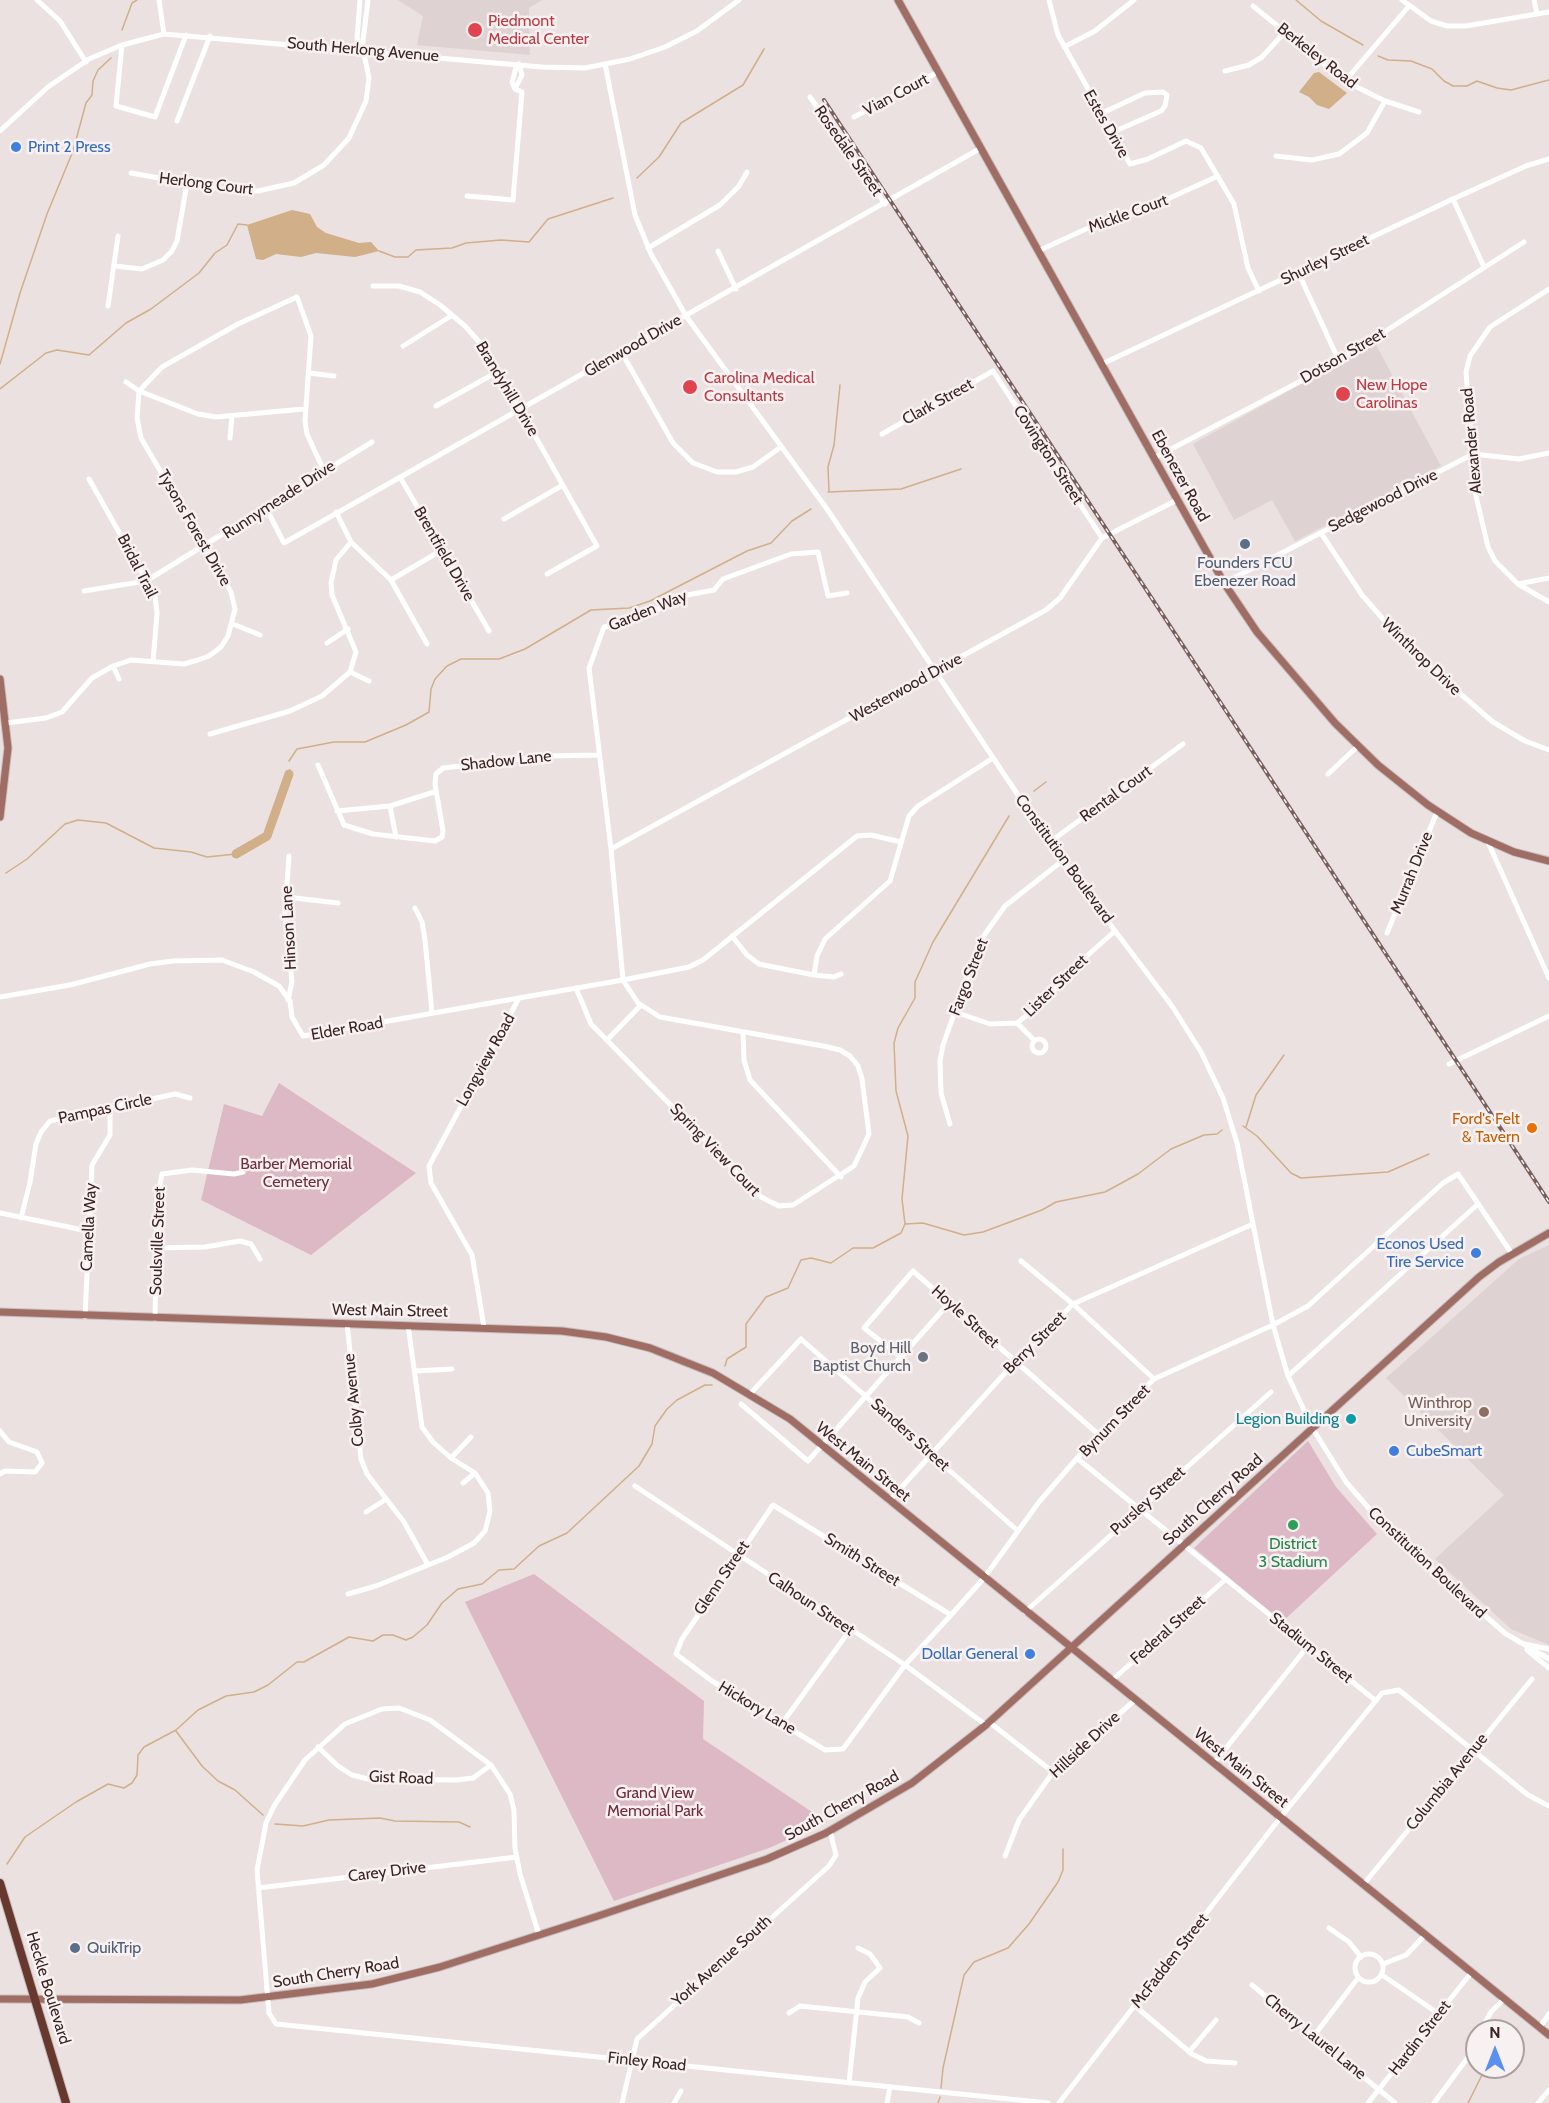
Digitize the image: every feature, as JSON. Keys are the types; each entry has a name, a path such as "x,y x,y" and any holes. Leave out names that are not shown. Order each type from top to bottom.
{"highway":[{"name":"Heckle Boulevard","path":"0,1882 66,2103"}],"main road":[{"name":"Ebenezer Road","path":"898,0 1224,583 1275,656 1314,701 1358,746 1437,812 1487,840 1549,861"},
{"path":"0,679 6,723 8,767 0,817"},
{"name":"South Cherry Road","path":"0,1999 268,1997 349,1988 395,1979 539,1935 767,1859 830,1831 912,1783 988,1723 1479,1277 1512,1254 1549,1233"},
{"name":"West Main Street","path":"0,1312 85,1317 562,1331 628,1342 692,1364 750,1394 789,1419 1549,2035"}],"street":[{"path":"37,0 60,21 86,62"},
{"path":"159,0 164,34"},
{"path":"160,9 167,0"},
{"path":"360,0 357,38 362,50"},
{"path":"362,50 368,0"},
{"name":"South Herlong Avenue","path":"0,131 48,87 86,62 122,45 164,34 210,36 563,68 605,64 648,54 681,39 739,0"},
{"name":"Estes Drive","path":"1048,0 1058,35 1111,134 1130,164 1148,159 1186,141 1201,148 1234,204 1248,268 1259,291"},
{"path":"1064,47 1095,31 1134,0"},
{"path":"1402,0 1431,21 1447,26 1466,26 1549,12"},
{"path":"1534,0 1537,14"},
{"name":"Berkeley Road","path":"1253,6 1345,81 1385,100 1419,111"},
{"path":"1345,81 1409,6"},
{"path":"1225,71 1249,65 1262,57 1285,32"},
{"path":"122,45 116,106 155,117 186,34"},
{"path":"177,121 210,36"},
{"name":"Herlong Court","path":"130,173 233,191 258,191 294,183 324,165 350,138 364,110 369,78 362,50"},
{"path":"467,196 513,200 522,92 515,89 513,75 519,64"},
{"name":"Constitution Boulevard","path":"605,64 630,195 648,248 686,316 781,447 937,671 1062,861 1181,1019 1210,1069 1232,1124 1273,1325 1288,1376 1313,1429 1346,1482 1381,1524 1452,1588 1524,1647 1549,1659"},
{"name":"Vian Court","path":"854,117 938,72"},
{"path":"1100,114 1145,93 1163,92 1167,95 1165,106 1161,111 1111,134"},
{"name":"Rosedale Street","path":"810,97 885,204"},
{"path":"1276,156 1312,160 1339,154 1354,146 1367,133 1385,100"},
{"name":"Glenwood Drive","path":"266,508 284,543 736,289 981,148"},
{"name":"Shurley Street","path":"1102,364 1299,274 1526,166 1549,159"},
{"path":"648,248 720,205 740,186 747,172"},
{"name":"Mickle Court","path":"1038,251 1110,218 1137,213 1218,176"},
{"path":"114,266 142,269 163,260 172,251 177,241 187,183"},
{"path":"1453,200 1484,267"},
{"path":"108,306 118,236"},
{"name":"Dotson Street","path":"1154,458 1339,361 1524,242"},
{"path":"718,251 736,289"},
{"path":"1299,274 1339,361"},
{"name":"Brandyhill Drive","path":"373,286 411,289 440,305 476,336 499,371 597,546 546,574"},
{"name":"Alexander Road","path":"1549,289 1490,327 1470,356 1466,372 1475,492 1488,547 1495,561 1518,584 1549,602"},
{"path":"139,391 152,375 173,360 297,297 310,336 309,373 304,410 307,434 324,471"},
{"path":"403,346 451,316"},
{"path":"622,353 673,443 693,464 717,472 736,472 753,467 781,447"},
{"path":"436,406 499,371"},
{"name":"Clark Street","path":"882,434 993,371"},
{"name":"Covington Street","path":"993,371 1102,538"},
{"path":"309,373 334,376"},
{"path":"126,382 139,391 198,414 232,416 304,410"},
{"name":"Tysons Forest Drive","path":"139,391 137,418 141,438 231,592 235,609 233,624"},
{"path":"230,438 232,416"},
{"name":"Runnymeade Drive","path":"84,591 146,581 205,547 372,442"},
{"path":"1473,454 1518,459 1549,453"},
{"name":"Sedgewood Drive","path":"1224,583 1473,454"},
{"name":"Brentfield Drive","path":"400,477 489,631"},
{"name":"Bridal Trail","path":"89,479 155,596 157,613 153,662"},
{"path":"504,519 563,485"},
{"name":"Westerwood Drive","path":"611,849 1054,605 1102,538 1177,500"},
{"path":"336,512 351,542 391,580 427,644"},
{"name":"Winthrop Drive","path":"1321,533 1362,595 1419,658 1493,722 1525,741 1549,750"},
{"path":"210,734 290,711 322,696 350,672 356,652 332,595 330,582 336,560 351,542"},
{"path":"391,580 442,550"},
{"name":"Garden Way","path":"599,755 589,668 606,625 640,618 665,606 677,597 714,590 723,579 791,554 818,552 828,596 847,593"},
{"path":"1518,584 1549,578"},
{"path":"6,723 46,718 62,712 92,678 113,666 131,660 184,664 209,656 221,647 233,624 260,635"},
{"path":"327,643 348,629"},
{"path":"113,666 119,679"},
{"path":"350,672 369,681"},
{"name":"Rental Court","path":"1050,843 1183,744"},
{"path":"1328,774 1358,746"},
{"path":"599,755 611,849 623,980 689,967 703,960 857,836 871,835 902,842"},
{"name":"Shadow Lane","path":"434,792 436,774 443,768 548,756 599,755"},
{"path":"814,975 817,956 825,939 890,881 909,816 918,806 993,758"},
{"path":"318,765 337,811 344,825 373,834 396,837 435,841 442,837 434,792 390,806 337,811"},
{"path":"390,806 396,837"},
{"name":"Murrah Drive","path":"1388,933 1437,812"},
{"path":"1487,840 1549,978"},
{"name":"Hinson Lane","path":"288,1000 292,982 286,897 289,856"},
{"name":"Fargo Street","path":"950,1124 942,1101 939,1077 943,1045 977,950 994,920 1023,891 1062,861"},
{"path":"286,897 338,903"},
{"path":"415,908 422,922 425,940 432,1013"},
{"name":"Lister Street","path":"956,1012 990,1024 1017,1023 1044,1002 1072,969 1115,931"},
{"path":"732,936 747,955 759,964 814,975 834,977 841,974"},
{"name":"Elder Road","path":"0,997 70,985 146,965 173,961 222,960 254,972 279,986 288,1000 292,1017 303,1036 519,998"},
{"name":"Longview Road","path":"484,1327 472,1256 431,1183 429,1166 519,998 623,980"},
{"name":"Spring View Court","path":"576,988 588,1017 607,1040 760,1197 779,1206 793,1205 841,1177 854,1166 869,1134 858,1066 850,1056 840,1050 660,1017 641,1005 627,990 623,980"},
{"path":"607,1040 641,1005"},
{"path":"1449,1064 1549,1016"},
{"path":"1017,1023 1035,1040"},
{"path":"743,1033 745,1070 750,1080 841,1177"},
{"name":"Pampas Circle","path":"21,1218 41,1132 50,1121 175,1094 190,1098"},
{"name":"Camella Way","path":"85,1317 92,1165 110,1136 110,1107"},
{"name":"Soulsville Street","path":"156,1319 157,1198 162,1174 192,1170 234,1174 243,1172"},
{"name":"Bynum Street","path":"843,1749 905,1665 984,1578 1018,1531 1098,1434 1154,1379 1273,1325 1308,1306 1443,1183 1458,1174 1478,1204"},
{"path":"1288,1376 1478,1204 1512,1254"},
{"path":"0,1213 88,1232"},
{"name":"Berry Street","path":"889,1501 1015,1362 1073,1304 1253,1224"},
{"path":"156,1248 205,1247 240,1242 251,1244 260,1259"},
{"path":"1021,1261 1073,1304 1154,1379"},
{"name":"Hoyle Street","path":"901,1357 864,1328 913,1271 1098,1434"},
{"path":"741,1404 808,1461 949,1303"},
{"name":"Colby Avenue","path":"347,1323 360,1454 367,1474 416,1540 428,1565"},
{"path":"348,1594 376,1586 428,1565 474,1543 485,1530 490,1511 488,1493 475,1473 451,1458 433,1442 422,1427 408,1325"},
{"name":"Sanders Street","path":"750,1394 801,1339 1018,1531"},
{"path":"415,1371 452,1369"},
{"name":"Pursley Street","path":"1025,1612 1271,1392"},
{"path":"0,1431 9,1442 37,1452 42,1463 35,1472 6,1471 0,1474"},
{"path":"451,1458 471,1437"},
{"name":"Stadium Street","path":"1078,1460 1376,1701"},
{"path":"463,1484 475,1473"},
{"name":"Calhoun Street","path":"634,1486 905,1665 1053,1772"},
{"path":"366,1512 385,1500"},
{"name":"Glenn Street","path":"676,1654 682,1639 773,1505"},
{"name":"Smith Street","path":"773,1505 951,1615"},
{"name":"Federal Street","path":"1111,1681 1226,1580"},
{"path":"783,1722 850,1630"},
{"name":"Constitution Boulevard","path":"1517,1641 1549,1649"},
{"path":"1214,1763 1308,1647"},
{"path":"1524,1647 1549,1668"},
{"name":"Hickory Lane","path":"676,1654 712,1681 783,1722 825,1750 843,1749"},
{"name":"Columbia Avenue","path":"1363,1885 1532,1679"},
{"path":"1376,1701 1382,1693 1399,1690 1528,1795 1549,1806"},
{"name":"Hillside Drive","path":"1005,1856 1024,1813 1053,1772 1135,1700"},
{"name":"McFadden Street","path":"1059,2103 1280,1818 1376,1701"},
{"path":"268,1997 258,1888 259,1853 274,1806 293,1774 318,1746 345,1724 361,1716 399,1708 430,1720 491,1765 506,1786 514,1810 517,1857 539,1935"},
{"name":"Gist Road","path":"318,1746 352,1775 368,1779 457,1780 473,1778 491,1765"},
{"name":"York Avenue South","path":"622,2103 637,2039 834,1860 834,1845 830,1831"},
{"name":"Carey Drive","path":"258,1888 517,1857"},
{"path":"1329,1928 1349,1942 1361,1957"},
{"path":"1383,1964 1406,1955 1425,1935"},
{"path":"849,2083 856,2011 861,1988 880,1968 870,1954 858,1948"},
{"path":"1376,1955 1383,1964 1382,1975 1374,1982 1363,1982 1358,1978 1355,1967 1361,1957 1376,1955"},
{"name":"Hardin Street","path":"1368,2103 1471,1973"},
{"path":"1382,1975 1439,2014"},
{"path":"1313,2037 1358,1978"},
{"name":"Cherry Laurel Lane","path":"1252,1985 1395,2103"},
{"name":"Finley Road","path":"268,1997 272,2020 289,2027 890,2087 981,2100 1048,2103"},
{"path":"1487,2019 1504,1999"},
{"path":"789,2013 800,2006 908,2017 919,2023"},
{"path":"1135,2006 1189,2052 1206,2061 1235,2063"},
{"path":"1540,2027 1549,2014"},
{"path":"1189,2052 1216,2020"},
{"path":"1434,2103 1465,2061"},
{"path":"887,2103 890,2087"},
{"path":"1538,2103 1549,2090"},
{"path":"674,2103 681,2091"}],"shaded area":[{"name":"Piedmont Medical Center","path":"398,0 542,0 529,8 530,55 417,45 423,16"},
{"path":"1319,72 1347,93 1329,109 1317,105 1309,97 1299,92 1314,73"},
{"path":"292,210 310,214 317,227 326,233 359,243 371,242 379,251 355,257 316,253 301,257 276,254 263,260 256,259 247,225"},
{"name":"New Hope Carolinas","path":"1375,343 1441,466 1295,541 1272,500 1234,520 1193,444"},
{"name":"Winthrop University","path":"1549,1245 1549,1645 1511,1629 1435,1559 1504,1495 1386,1378 1519,1259"}],"green space":[{"name":"Barber Memorial Cemetery","path":"279,1083 416,1173 311,1255 201,1200 224,1104 262,1116"},
{"name":"District 3 Stadium","path":"1308,1441 1336,1487 1377,1534 1282,1622 1194,1548"},
{"name":"Grand View Memorial Park","path":"534,1574 704,1701 703,1739 827,1822 769,1848 614,1901 465,1602"}],"waterway":[{"path":"122,30 132,3 137,0"},
{"path":"1296,0 1321,21 1363,45"},
{"path":"637,178 659,157 681,123 743,85 764,49"},
{"path":"1378,56 1388,60 1411,61 1432,69 1453,86 1467,86 1477,81 1511,90 1549,80"},
{"path":"0,364 20,293 47,214 73,151 86,103 92,95 93,81 98,70 111,58"},
{"path":"379,251 395,257 408,257 416,250 452,248 466,243 501,240 529,242 548,219 613,198"},
{"path":"0,389 46,353 57,350 89,355 126,323 151,309 199,273 215,253 227,245 238,224 247,225"},
{"path":"829,491 828,467 834,445 840,385"},
{"path":"828,492 901,489 961,469"},
{"path":"289,761 297,749 334,742 365,742 406,725 429,712 431,689 435,679 447,666 461,659 499,659 525,649 591,610 629,608 650,601 747,551 771,543 792,521 811,509"},
{"path":"289,774 290,770"},
{"path":"236,854 267,836 289,774"},
{"path":"1034,791 1046,782"},
{"path":"725,1366 727,1359 746,1347 746,1324 766,1297 788,1288 801,1260 811,1258 831,1263 853,1248 873,1248 901,1233 905,1224 902,1199 908,1136 896,1091 894,1043 898,1028 915,998 915,982 933,942 1009,816"},
{"path":"6,873 27,859 65,824 78,820 106,823 154,848 191,852 207,857 236,854"},
{"path":"1246,1127 1256,1095 1284,1055"},
{"path":"1243,1126 1257,1136 1291,1173 1301,1178 1388,1172 1429,1154"},
{"path":"905,1224 923,1223 964,1235 983,1232 1042,1210 1056,1202 1105,1192 1138,1174 1171,1149 1204,1135 1217,1134 1222,1130"},
{"path":"7,1864 25,1837 76,1802 108,1784 124,1788 132,1783 137,1775 138,1755 144,1747 176,1730 198,1710 226,1696 254,1692 268,1685 297,1662 304,1662 349,1637 373,1641 383,1635 393,1635 406,1640 413,1637 427,1625 442,1603 458,1589 482,1584 499,1570 514,1569 539,1546 567,1533 639,1466 652,1444 655,1426 667,1409 677,1400 705,1385 712,1385"},
{"path":"176,1731 202,1766 218,1781 235,1790 263,1815"},
{"path":"275,1824 303,1826 329,1820 380,1818 395,1821 459,1822 470,1827"},
{"path":"941,2088 943,2068 964,1975 974,1962 1008,1948 1029,1924 1058,1882 1063,1870 1063,1849"},
{"path":"1468,2103 1480,2079"},
{"path":"938,2103 940,2097"}],"railway":[{"path":"824,100 1549,1202"}],"place":[{"name":"Piedmont Medical Center","path":"475,30"},
{"name":"Print 2 Press","path":"16,147"},
{"name":"Carolina Medical Consultants","path":"690,387"},
{"name":"New Hope Carolinas","path":"1343,394"},
{"name":"Founders FCU Ebenezer Road","path":"1245,544"},
{"name":"Ford's Felt & Tavern","path":"1532,1128"},
{"name":"Econos Used Tire Service","path":"1476,1253"},
{"name":"Boyd Hill Baptist Church","path":"923,1357"},
{"name":"Winthrop University","path":"1484,1412"},
{"name":"Legion Building","path":"1351,1419"},
{"name":"CubeSmart","path":"1394,1451"},
{"name":"District 3 Stadium","path":"1293,1525"},
{"name":"Dollar General","path":"1030,1654"},
{"name":"QuikTrip","path":"75,1948"}]}
